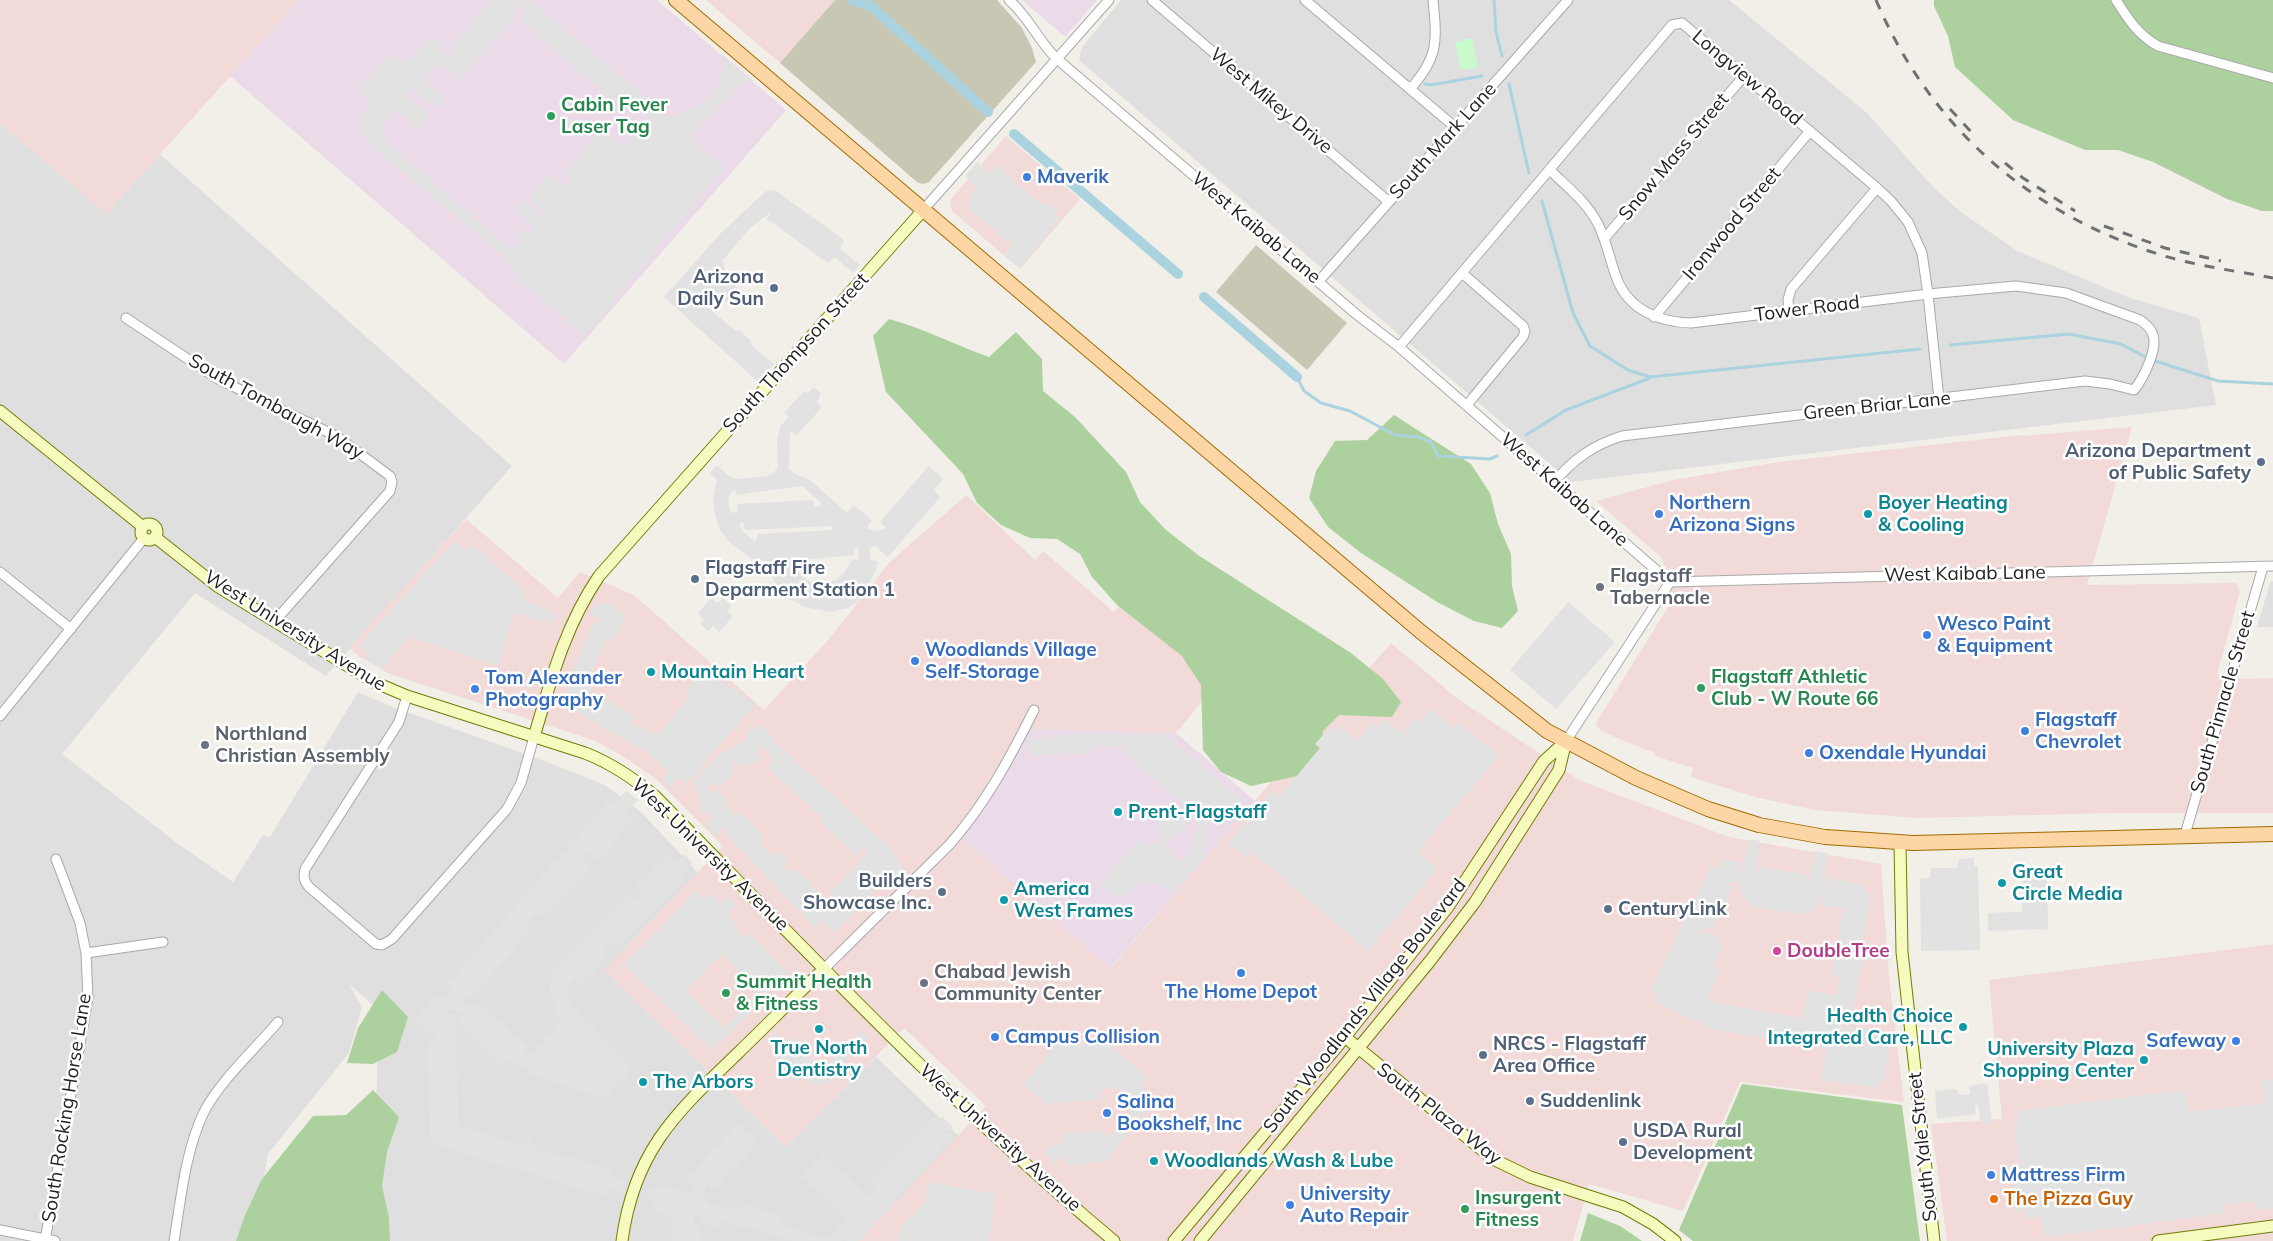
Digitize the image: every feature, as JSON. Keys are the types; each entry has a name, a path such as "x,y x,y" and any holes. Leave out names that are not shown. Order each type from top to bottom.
{"main road":[{"path":"676,0 1421,632 1539,725 1566,742 1636,778 1730,818 1825,837 1900,843 1966,844 2273,834"}],"street":[{"name":"West Kaibab Lane","path":"1009,0 1028,20 1045,49 1318,282 1467,404 1670,582 2273,566"},
{"name":"South Thompson Street","path":"534,737 566,634 582,601 599,576 1109,0"},
{"name":"West Mikey Drive","path":"1152,0 1389,202"},
{"path":"1305,0 1455,127"},
{"path":"1410,89 1423,75 1431,60 1436,43 1433,0"},
{"name":"South Mark Lane","path":"1318,282 1568,0"},
{"path":"2116,0 2131,25 2149,41 2158,46 2273,78"},
{"name":"Longview Road","path":"1399,347 1672,25 1682,23 1877,188 1899,210 1916,238 1922,253 1939,399"},
{"name":"Snow Mass Street","path":"1604,239 1744,76"},
{"name":"Ironwood Street","path":"1654,317 1810,131"},
{"name":"Tower Road","path":"1550,170 1587,207 1604,239 1617,279 1623,290 1643,311 1654,317 1677,323 1691,323 2003,286 2035,287 2066,293 2140,320"},
{"path":"1788,311 1791,289 1877,188"},
{"path":"1462,273 1523,326 1525,332 1523,337 1467,404"},
{"name":"South Tombaugh Way","path":"126,318 218,379 336,436 390,476 392,482 390,491 274,622"},
{"name":"Green Briar Lane","path":"1554,482 1582,454 1607,440 1622,436 2085,381 2110,384 2134,390 2147,366 2154,343 2153,334 2148,326 2140,320"},
{"name":"West University Avenue","path":"0,411 148,534 217,586 362,675 407,696 600,759 642,786 955,1100 1114,1241"},
{"path":"0,716 148,534"},
{"name":"South Pinnacle Street","path":"2184,838 2263,567"},
{"path":"0,572 71,629"},
{"name":"South Woodlands Village Boulevard","path":"1174,1241 1344,1037 1448,907 1544,762 1566,742 1670,582"},
{"path":"407,696 399,722 303,875 304,881 309,887 376,944 382,945 392,939 507,809 521,783 534,737"},
{"path":"622,1241 627,1212 637,1179 647,1157 664,1130 688,1102 966,827 1003,770 1034,710"},
{"name":"South Woodlands Village Boulevard","path":"1200,1241 1430,961 1475,902 1559,770 1566,742"},
{"name":"South Yale Street","path":"1900,843 1902,952 1934,1241"},
{"name":"South Rocking Horse Lane","path":"45,1240 88,998 86,952 80,923 56,859"},
{"path":"86,952 163,942"},
{"path":"174,1241 191,1147 204,1113 223,1085 278,1022"},
{"name":"South Plaza Way","path":"1344,1037 1494,1159 1530,1177 1624,1207 1653,1224 1675,1241"},
{"path":"2158,1241 2273,1226"},
{"path":"0,1230 56,1241"}],"shaded area":[{"path":"0,0 299,0 106,214 0,123"},
{"path":"299,0 657,0 786,110 564,364 230,76"},
{"path":"491,0 529,0 670,117 702,103 716,91 724,67 723,55 754,81 744,82 690,135 692,140 725,167 585,335 518,280 501,254 375,149 360,133 361,119 368,104 366,95 359,89 390,53 400,60 407,60 413,57 429,39 433,40 435,38 442,44 439,48 451,58 453,55 449,51","holes":["514,2 526,12 521,20 569,64 617,103 624,96 648,116 651,121 648,127 621,146 601,130 565,172 573,179 571,184 564,186 549,173 529,198 542,212 541,216 524,201 515,210 534,227 528,233 518,228 514,232 522,243 515,247 507,246 389,144 385,138 384,127 386,119 395,109 418,129 430,115 409,98 410,90 414,90 437,108 445,98 427,83 426,73 430,68 438,66 447,68 460,80 519,11 513,5"]},
{"path":"706,0 835,0 780,63"},
{"path":"835,0 997,0 1022,28 1032,48 1036,62 929,182 923,184 917,182 780,63"},
{"path":"1022,0 1097,0 1065,37"},
{"path":"1121,0 1729,0 1866,112 1934,188 1961,212 2017,251 2130,298 2199,318 2216,405 1571,482 1079,60 1082,47"},
{"path":"0,123 106,214 160,154 512,466 326,676 195,593 62,754 181,846 233,882 263,835 270,837 358,692 395,708 537,758 605,785 641,812 698,873 605,971 786,1147 876,1057 959,1136 859,1241 362,1241 373,1220 378,1042 394,1023 349,984 362,1007 349,1053 268,1154 253,1241 0,1241"},
{"name":"Maverik","path":"1006,136 1080,199 1020,269 952,211 950,203 951,199"},
{"path":"978,162 983,170 989,172 996,165 1044,206 1047,202 1056,210 1054,213 1060,219 1019,268 1004,255 1012,245 1011,241 1006,240 969,209 969,197 978,187 965,176"},
{"path":"775,190 844,240 840,249 860,265 853,273 836,258 833,258 828,263 767,219 771,212 751,227 723,260 726,276 740,290 728,304 711,289 701,302 735,330 739,330 751,341 750,344 774,364 758,382 664,297 720,234 766,191"},
{"path":"1256,245 1347,323 1307,370 1216,292"},
{"path":"814,387 821,394 817,402 822,407 796,436 791,431 789,468 795,474 810,480 845,511 847,512 854,505 872,520 867,527 869,529 879,531 886,528 880,522 929,466 943,479 934,490 940,497 888,557 874,545 869,549 871,560 878,561 869,585 856,603 847,608 829,612 805,607 790,599 781,592 774,581 767,562 752,559 730,543 720,530 715,515 713,498 717,480 710,474 717,465 730,477 736,479 768,476 774,472 778,467 777,441 780,426 789,417 784,413 804,391 808,393","holes":["802,486 822,504 821,506 814,507 813,500 737,504 738,512 733,513 730,510 728,500 731,492 735,490 736,495","741,522 744,523 745,530 832,526 833,530 758,534 756,542 743,532 739,526","854,548 858,548 859,560 852,560 845,572 837,579 824,584 815,584 807,580 796,569 793,561 854,555"]},
{"path":"2132,427 2087,585 2236,583 2240,592 2217,674 2245,679 2273,678 2273,813 2113,813 1917,818 1815,810 1755,797 1691,777 1693,768 1655,756 1655,753 1599,729 1596,723 1673,599 1662,558 1596,501 1673,480 1779,462 2020,435"},
{"path":"966,495 1035,560 1043,551 1114,612 1131,593 1228,670 1176,733 1024,729 1111,968 1391,643 1458,699 1579,780 1729,837 1881,864 1889,978 1904,1102 1740,1082 1683,1211 1589,1184 1573,1241 859,1241 986,1106 904,1028 786,1147 604,970 723,846 656,779 621,755 593,740 390,674 360,657 349,648 466,519 558,598 580,572 634,595 764,710 829,639 889,563"},
{"path":"454,541 466,551 473,545 526,592 522,600 537,605 557,616 550,623 514,613 499,666 409,637 382,669 365,660 370,654 359,645"},
{"path":"2273,581 2273,627 2257,627 2270,583"},
{"path":"722,597 732,606 727,611 732,617 719,632 713,626 708,631 700,624 704,620 698,613 711,598 718,603"},
{"path":"607,602 626,616 614,640 607,637 594,667 590,690 635,716 631,723 658,735 690,696 685,691 705,669 755,704 687,783 679,779 671,787 662,780 669,772 645,751 565,706 570,681 579,654 596,620 602,623 602,620 590,613 597,603 604,605"},
{"path":"1568,602 1615,642 1556,709 1510,670"},
{"path":"1431,709 1453,728 1459,722 1499,756 1418,851 1438,869 1368,951 1252,852 1246,858 1228,843 1272,791 1279,797 1320,748 1315,744 1330,727 1335,731 1339,726 1357,741 1373,722 1379,727 1385,719 1402,733 1415,718 1420,722"},
{"path":"762,725 775,742 889,847 908,874 893,887 885,878 878,879 871,885 876,890 834,933 822,921 815,928 725,833 728,829 725,827 717,837 705,825 713,817 710,814 708,816 698,806 702,801 693,783 702,770 723,752 748,740 746,732","holes":["763,748 773,757 772,763 768,768 822,818 820,822 857,856 863,847 868,852 830,893 838,900 828,909 820,905 815,896 814,886 796,870 787,870 784,867 789,861 779,851 774,857 759,842 764,836 741,812 736,816 725,806 728,800 718,790 713,793 707,788 713,782 719,788 732,775 734,769 730,761 734,760 738,767 762,760 756,750"]},
{"path":"1024,729 1176,733 1255,801 1110,968 958,835"},
{"path":"1066,734 1166,735 1241,799 1242,807 1225,825 1208,817 1203,858 1175,891 1165,890 1157,884 1141,883 1121,899 1116,898 1099,885 1139,840 1147,845 1156,843 1162,835 1156,824 1172,805 1179,812 1181,811 1182,801 1177,795 1174,797 1122,751 1124,747 1091,745 1090,754 1035,755 1025,751 1031,737 1039,739","holes":["1196,816 1197,829 1193,847 1186,858 1178,859 1171,853 1167,843"]},
{"path":"626,791 638,800 625,813 633,821 598,861 588,852 583,860 591,868 543,918 535,913 527,923 533,929 470,999 465,995 462,999 472,1008 478,1002 528,1047 523,1052 528,1056 530,1055 560,1021 556,1015 548,980 553,979 554,975 551,972 629,895 635,900 641,895 636,887 667,855 675,862 684,854 692,863 681,874 685,879 618,948 611,941 603,949 608,955 581,987 574,979 568,986 569,999 573,1007 631,1070 604,1098 528,1074 529,1068 510,1060 503,1066 457,1020 462,1015 459,1012 454,1008 447,1013 455,1016 459,1124 462,1132 464,1127 524,1145 524,1141 528,1138 539,1155 544,1150 612,1170 611,1176 626,1180 621,1192 607,1188 604,1196 438,1146 436,1139 430,1137 427,1042 435,1041 436,1036 430,1034 414,1020 437,994 446,997 453,989 448,983 608,802 614,805"},
{"path":"1749,839 1760,841 1756,875 1758,875 1759,867 1808,875 1807,883 1809,884 1815,851 1828,853 1823,886 1825,886 1826,878 1866,885 1865,893 1871,895 1863,941 1856,940 1856,943 1876,947 1889,946 1890,961 1854,956 1854,958 1862,960 1851,1023 1843,1021 1841,1032 1844,1032 1846,1025 1884,1031 1883,1040 1889,1042 1885,1081 1879,1080 1878,1088 1821,1080 1826,1051 1820,1047 1715,1030 1653,1001 1657,994 1650,990 1711,866 1719,869 1722,859 1741,862 1740,872 1742,872","holes":["1726,881 1740,884 1741,895 1752,906 1801,915 1815,909 1821,897 1822,905 1843,909 1831,975 1840,977 1836,996 1808,990 1803,1018 1716,1003 1707,999 1721,969 1713,965 1723,946 1720,945 1722,939 1704,931 1702,935 1700,934 1703,927 1711,930 1733,887 1726,883"]},
{"path":"1974,858 1974,865 1978,867 1980,950 1921,951 1920,878 1930,878 1931,868 1957,868 1959,859"},
{"path":"2047,872 2048,929 1988,931 1988,913 2022,912 2021,873"},
{"path":"696,891 705,899 711,895 721,904 729,897 737,904 728,914 736,922 733,927 743,938 751,935 788,973 712,1050 624,965","holes":["722,954 759,992 724,1028 686,991"]},
{"path":"2273,944 2273,1241 1947,1241 1931,1124 2002,1119 1989,980"},
{"path":"861,1030 869,1038 844,1062 849,1069 838,1080 832,1075 831,1082 814,1085 803,1077 795,1083 774,1057 778,1051 768,1040 775,1032 784,1042 791,1036 815,1062 810,1067 817,1074"},
{"path":"1100,1036 1147,1077 1141,1086 1149,1095 1151,1105 1112,1154 1112,1160 1068,1166 1062,1156 1054,1163 1044,1154 1049,1147 1062,1144 1063,1133 1105,1131 1106,1140 1131,1112 1119,1101 1125,1093 1119,1089 1105,1088 1097,1100 1046,1104 1023,1085 1057,1044 1093,1045"},
{"path":"2273,1079 2273,1208 2259,1210 2252,1201 2221,1205 2226,1213 2047,1237 2041,1217 2026,1218 2025,1209 2016,1213 2010,1168 2019,1162 2016,1138 2017,1111 2182,1090 2187,1095 2189,1112 2265,1103 2260,1080"},
{"path":"1987,1083 1992,1124 1981,1125 1978,1105 1975,1105 1976,1114 1937,1119 1935,1091 1955,1089 1960,1095 1970,1094 1969,1086"},
{"path":"934,1117 943,1117 953,1127 946,1132 952,1137 857,1241 846,1241 843,1239 841,1241 793,1241 720,1220 717,1229 709,1227 696,1214 693,1225 700,1225 701,1241 673,1241 672,1218 652,1209 653,1202 647,1200 651,1188 659,1190 662,1184 692,1193 694,1185 686,1179 739,1122 758,1142 714,1191 706,1184 704,1199 711,1204 739,1210 742,1204 783,1218 780,1224 829,1239 847,1219 802,1177 824,1155 867,1195 873,1195 876,1191 871,1181"},
{"path":"929,1182 995,1194 989,1241 898,1241 900,1227 925,1203"}],"green space":[{"path":"1934,0 2273,0 2273,211 2262,211 2227,199 2153,162 2118,150 2085,150 2013,120 1955,67 1948,36 1934,6"},
{"path":"1472,38 1478,67 1461,70 1455,42"},
{"path":"889,319 989,357 1016,332 1042,359 1043,391 1075,417 1126,472 1140,502 1165,529 1198,555 1351,653 1383,679 1401,702 1392,717 1339,715 1323,731 1321,751 1307,774 1251,786 1221,772 1203,750 1201,685 1182,656 1117,605 1092,577 1080,554 1057,539 1030,538 1001,525 977,503 963,474 886,392 873,336"},
{"path":"1394,415 1471,464 1490,493 1498,524 1511,554 1512,586 1518,611 1502,628 1474,621 1437,602 1361,553 1328,527 1309,498 1316,471 1335,441 1367,440"},
{"path":"382,990 408,1017 397,1052 373,1064 347,1063 358,1028"},
{"path":"1742,1084 1902,1105 1920,1241 1693,1241 1679,1230"},
{"path":"373,1090 399,1117 387,1152 382,1186 389,1218 390,1241 236,1241 245,1215 262,1179 313,1116 346,1115"},
{"path":"1588,1213 1620,1226 1642,1241 1580,1241"}],"waterway":[{"path":"852,0 872,7 988,112"},
{"path":"1494,0 1496,32 1502,56"},
{"path":"1425,84 1431,85 1482,76"},
{"path":"1509,84 1529,173"},
{"path":"1014,134 1178,274"},
{"path":"1542,201 1573,313 1590,346 1628,370 1650,377 1920,349"},
{"path":"1204,297 1297,377"},
{"path":"1950,345 2069,334 2121,344 2149,359 2218,381 2273,384"},
{"path":"1297,377 1304,391 1321,403 1350,411 1395,435 1418,437 1431,442 1438,456 1490,459 1497,456"},
{"path":"1526,435 1566,410 1650,378"}],"railway":[{"path":"1876,0 1898,46 1925,88 1955,126 1990,160 2027,190 2069,216 2113,237 2161,255 2273,278"},
{"path":"1950,109 1974,135"},
{"path":"2005,163 2023,178 2075,211"},
{"path":"2104,226 2165,248 2221,261"}],"place":[{"name":"Cabin Fever Laser Tag","path":"551,116"},
{"name":"Maverik","path":"1027,177"},
{"name":"Arizona Daily Sun","path":"774,288"},
{"name":"Arizona Department of Public Safety","path":"2261,462"},
{"name":"Northern Arizona Signs","path":"1659,514"},
{"name":"Boyer Heating & Cooling","path":"1868,514"},
{"name":"Flagstaff Fire Deparment Station 1","path":"695,579"},
{"name":"Flagstaff Tabernacle","path":"1600,587"},
{"name":"Wesco Paint & Equipment","path":"1927,635"},
{"name":"Woodlands Village Self-Storage","path":"915,661"},
{"name":"Mountain Heart","path":"651,672"},
{"name":"Flagstaff Athletic Club - W Route 66","path":"1701,688"},
{"name":"Tom Alexander Photography","path":"475,689"},
{"name":"Flagstaff Chevrolet","path":"2025,731"},
{"name":"Northland Christian Assembly","path":"205,745"},
{"name":"Oxendale Hyundai","path":"1809,753"},
{"name":"Prent-Flagstaff","path":"1118,812"},
{"name":"Great Circle Media","path":"2002,883"},
{"name":"Builders Showcase Inc.","path":"942,892"},
{"name":"America West Frames","path":"1004,900"},
{"name":"CenturyLink","path":"1608,909"},
{"name":"DoubleTree","path":"1777,951"},
{"name":"The Home Depot","path":"1241,973"},
{"name":"Chabad Jewish Community Center","path":"924,983"},
{"name":"Summit Health & Fitness","path":"726,993"},
{"name":"Health Choice Integrated Care, LLC","path":"1963,1027"},
{"name":"True North Dentistry","path":"819,1029"},
{"name":"Campus Collision","path":"995,1037"},
{"name":"Safeway","path":"2236,1041"},
{"name":"NRCS - Flagstaff Area Office","path":"1483,1055"},
{"name":"University Plaza Shopping Center","path":"2144,1060"},
{"name":"The Arbors","path":"643,1082"},
{"name":"Suddenlink","path":"1530,1101"},
{"name":"Salina Bookshelf, Inc","path":"1107,1113"},
{"name":"USDA Rural Development","path":"1623,1142"},
{"name":"Woodlands Wash & Lube","path":"1154,1161"},
{"name":"Mattress Firm","path":"1991,1175"},
{"name":"The Pizza Guy","path":"1994,1199"},
{"name":"University Auto Repair","path":"1290,1205"},
{"name":"Insurgent Fitness","path":"1465,1209"}]}
